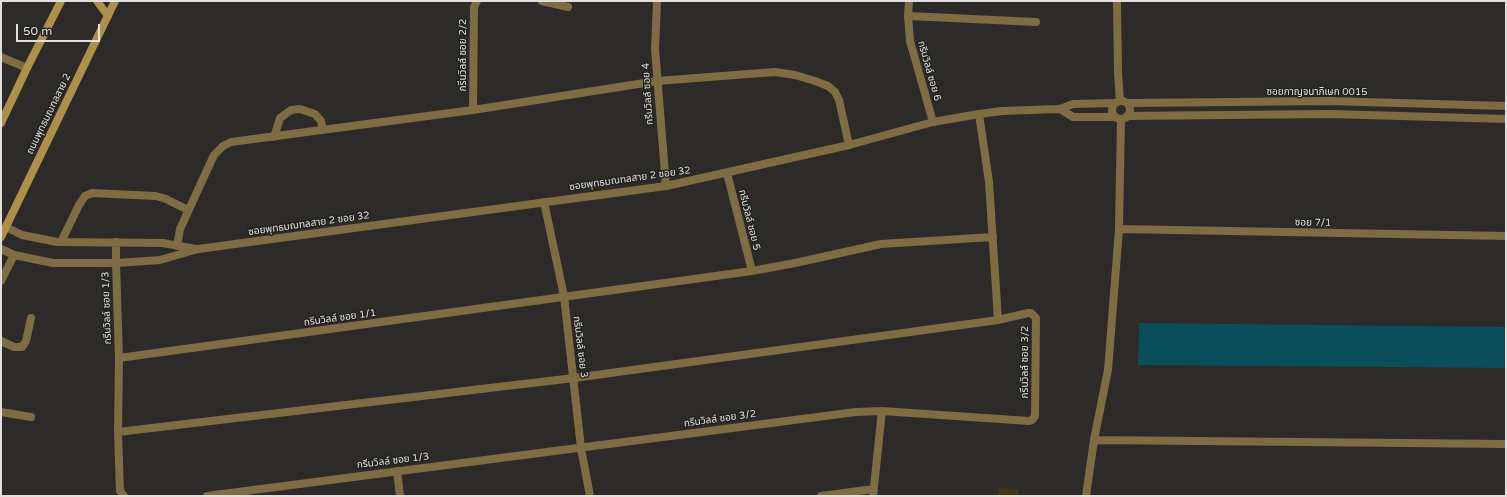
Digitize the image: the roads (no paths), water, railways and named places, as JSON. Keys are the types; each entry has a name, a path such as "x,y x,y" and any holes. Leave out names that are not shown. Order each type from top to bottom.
{"main road":[{"path":"1,123 61,1"},
{"path":"97,1 108,16"},
{"name":"ถนนพุทธมณฑลสาย 2","path":"1,237 115,1"}],"street":[{"name":"กรีนวิลล์ ซอย 2/2","path":"473,110 474,7 477,1"},
{"path":"542,1 568,7"},
{"name":"กรีนวิลล์ ซอย 4","path":"657,1 655,49 666,186"},
{"name":"กรีนวิลล์ ซอย 6","path":"909,1 908,16 910,41 933,122"},
{"path":"1117,1 1120,102 1130,110 1121,117"},
{"path":"908,16 1036,22"},
{"path":"1,57 27,68"},
{"path":"177,246 180,229 214,155 223,146 231,142 473,110 657,81 775,72 795,75 815,81 828,86 835,92 839,100 849,145"},
{"name":"ซอยกาญจนาภิเษก 0015","path":"1120,102 1329,101 1506,106"},
{"path":"1120,102 1111,110 1121,117 1329,114 1506,119"},
{"name":"ซอยพุทธมณฑลสาย 2 ซอย 32","path":"1,249 14,255 53,263 160,260 198,249 666,186 849,145 933,122 979,114 1002,111 1060,109 1073,104 1120,102"},
{"path":"274,137 280,118 291,110 300,109 315,114 321,121 323,130"},
{"name":"ซอยพุทธมณฑลสาย 2 ซอย 32","path":"1060,109 1073,117 1121,117"},
{"path":"979,114 989,182 998,320"},
{"path":"1086,496 1094,440 1108,370 1119,230 1121,117"},
{"name":"กรีนวิลล์ ซอย 5","path":"727,173 752,271"},
{"path":"60,242 78,205 85,196 92,193 156,196 166,199 188,210"},
{"name":"กรีนวิลล์ ซอย 3","path":"544,202 564,296 582,448 590,496"},
{"name":"ซอยพุทธมณฑลสาย 2 ซอย 32","path":"6,227 22,235 60,242 162,244 198,249"},
{"name":"ซอย 7/1","path":"1119,230 1506,236"},
{"name":"กรีนวิลล์ ซอย 1/1","path":"119,358 752,271 881,244 993,237"},
{"name":"กรีนวิลล์ ซอย 1/3","path":"116,242 119,358 118,432 120,490 124,496"},
{"path":"1,281 14,255"},
{"name":"กรีนวิลล์ ซอย 3/2","path":"118,432 574,378 998,320 1028,313 1031,313 1036,318 1035,416 1032,420 882,411 856,412 582,448"},
{"path":"1,341 14,347 22,347 26,341 31,318"},
{"path":"820,496 874,492 882,411"},
{"path":"1,412 31,417"},
{"path":"1094,440 1506,444"},
{"name":"กรีนวิลล์ ซอย 1/3","path":"207,496 582,448"},
{"path":"397,471 400,496"}],"water":[{"path":"1139,323 1506,327 1506,368 1138,365"}]}
